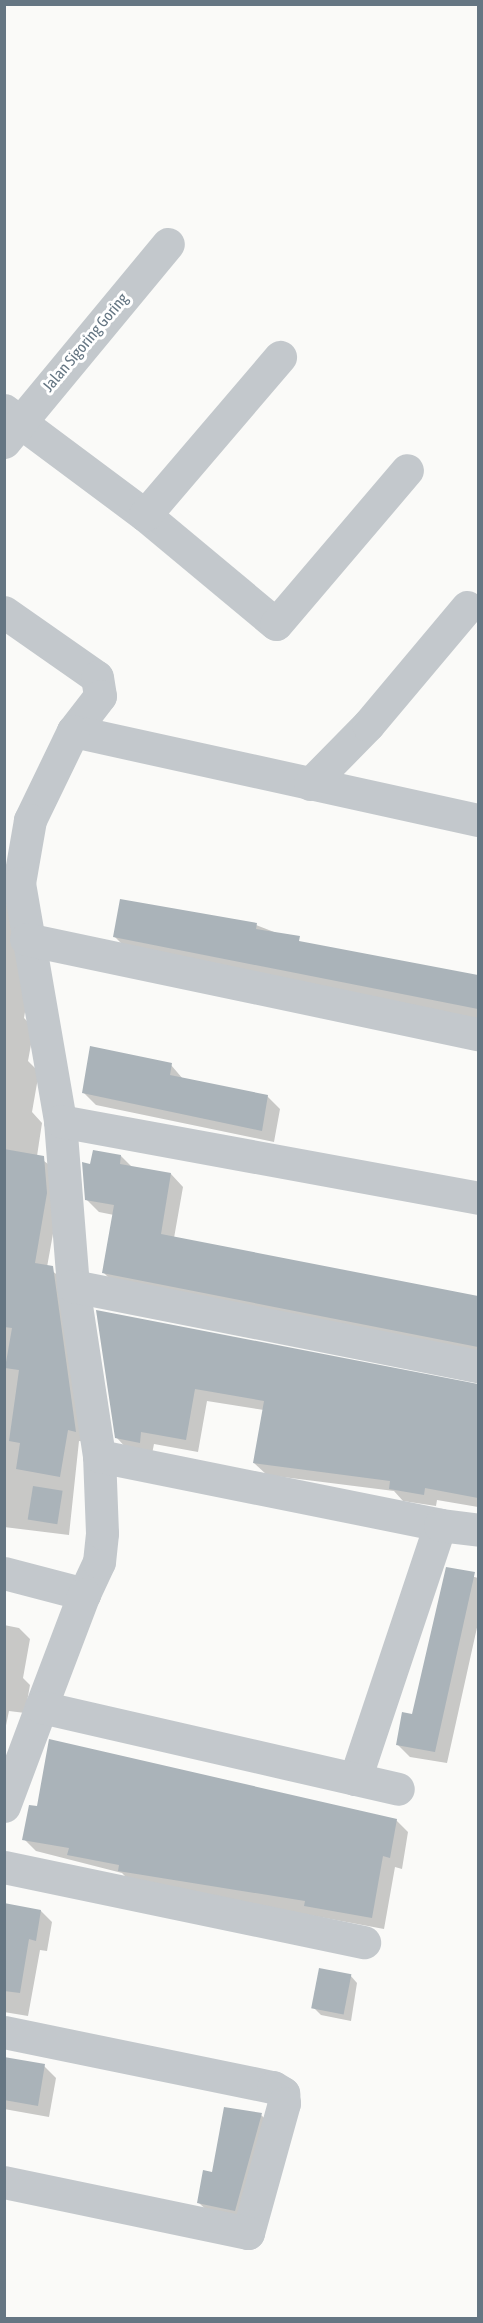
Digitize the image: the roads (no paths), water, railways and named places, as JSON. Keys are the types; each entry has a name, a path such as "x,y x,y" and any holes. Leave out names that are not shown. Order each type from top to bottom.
{"street":[{"name":"Jalan Sigoring Goring","path":"9,424 168,244"},
{"path":"145,515 280,357"},
{"path":"9,424 145,515 276,624 407,470"},
{"path":"309,784 368,725 467,607"},
{"path":"4,612 97,677 100,696 73,731 26,834 19,883 26,939 60,1121 73,1286 99,1456 102,1533 99,1562 84,1594 4,1806"},
{"path":"73,731 309,784 475,815"},
{"path":"26,939 478,1034"},
{"path":"60,1121 478,1198"},
{"path":"73,1286 478,1366"},
{"path":"99,1456 440,1525 478,1530"},
{"path":"356,1779 440,1525"},
{"path":"4,1573 84,1594"},
{"path":"41,1707 399,1789"},
{"path":"4,1867 364,1942"},
{"path":"4,2032 273,2088 283,2093 284,2103 248,2233 4,2182"}]}
